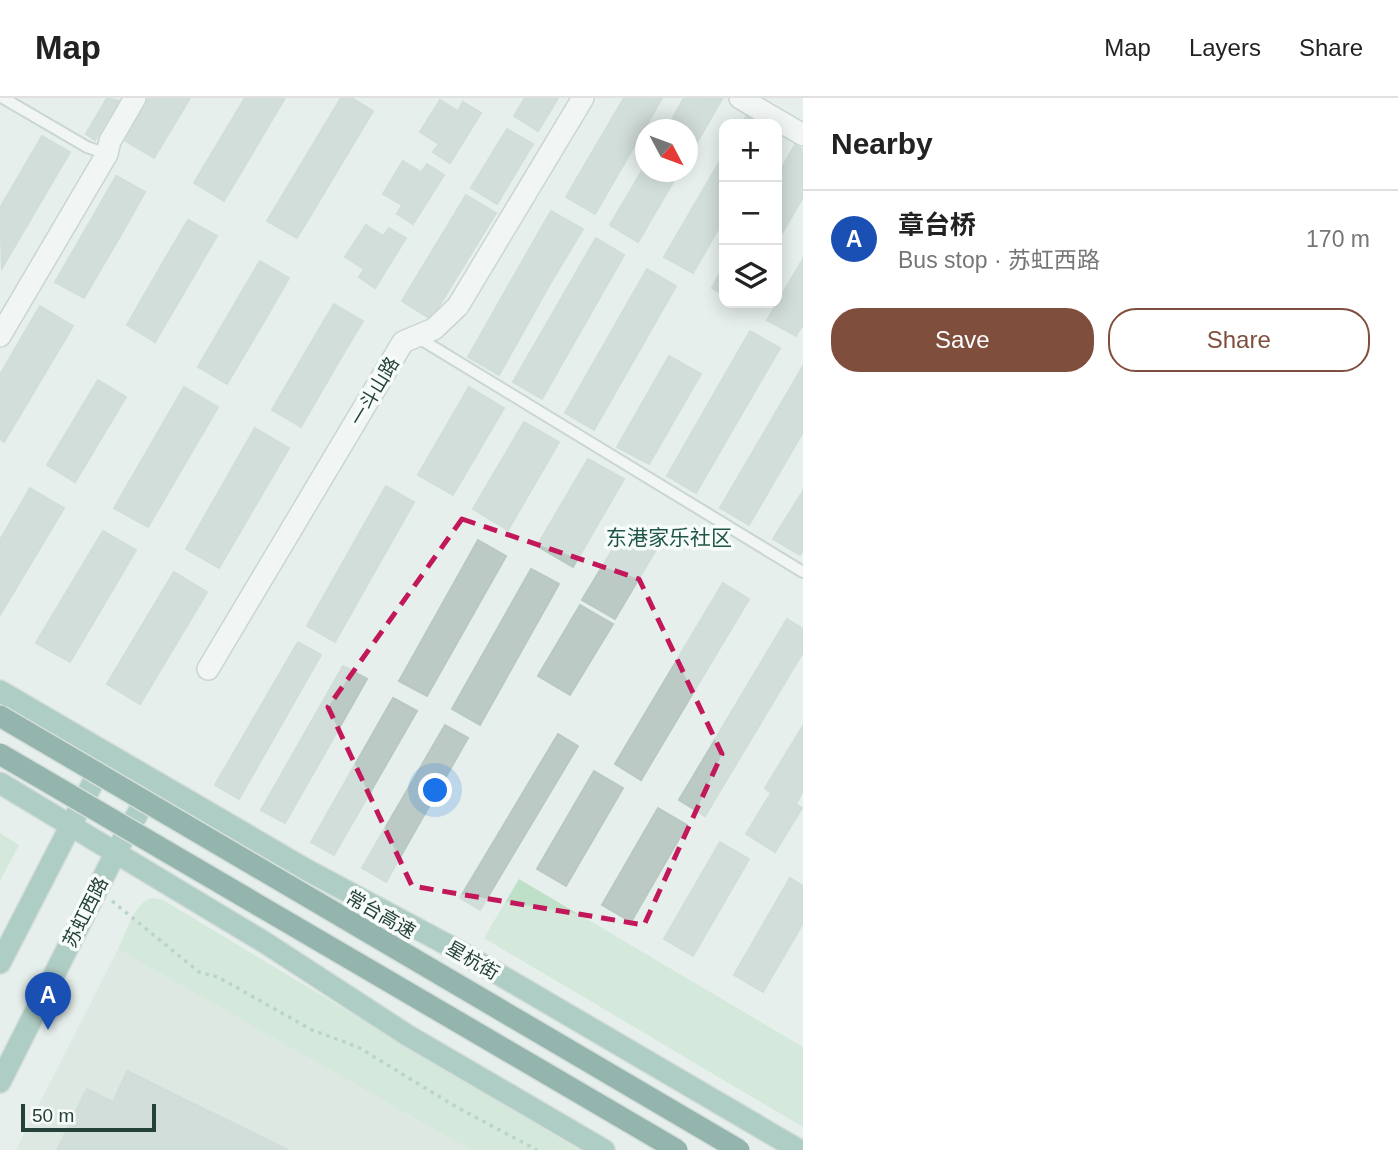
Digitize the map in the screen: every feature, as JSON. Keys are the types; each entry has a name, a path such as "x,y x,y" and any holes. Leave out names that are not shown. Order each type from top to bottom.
{"highway":[{"name":"常台高速","path":"0,716 739,1150"},
{"path":"0,754 677,1150"}],"main road":[{"name":"星杭街","path":"0,691 307,870 470,958 799,1150"},
{"path":"0,963 69,824 108,754"},
{"name":"苏虹西路","path":"0,1082 116,852 155,781"},
{"path":"0,783 264,942 417,1041 604,1150"}],"street":[{"path":"0,336 107,154 110,141 135,98"},
{"name":"一斗山路","path":"208,668 403,342 434,329 458,306 583,98"},
{"path":"740,98 803,135"}],"lane":[{"path":"3,98 87,146 107,154"},
{"path":"416,337 803,572"}],"path":[{"path":"97,889 199,972 218,977 312,1030 358,1047 453,1105 537,1150"}],"highlighted area":[{"path":"462,519 639,579 722,754 644,925 412,886 328,707"}],"shaded area":[{"path":"118,949 471,1150 16,1150"}],"green space":[{"path":"0,833 19,845 0,881"},
{"path":"519,879 803,1047 803,1127 484,938"},
{"path":"152,898 163,900 579,1150 471,1150 118,949 135,912"}],"building":[{"path":"107,98 119,101 95,140 86,134"},
{"path":"149,98 190,98 154,158 124,140"},
{"path":"245,98 285,98 224,201 194,183"},
{"path":"341,98 352,98 373,111 297,238 267,221"},
{"path":"525,98 558,98 538,131 514,116"},
{"path":"624,98 662,98 650,119 635,119 635,145 595,214 566,197"},
{"path":"684,98 722,99 698,141 698,119 672,119"},
{"path":"440,100 458,111 463,102 481,113 450,163 433,152 439,144 420,132"},
{"path":"507,129 533,144 497,204 471,188"},
{"path":"42,136 70,152 2,268 0,208"},
{"path":"795,145 803,150 803,197 782,233 782,182 782,167"},
{"path":"403,161 421,172 427,164 444,175 413,224 397,214 402,205 383,194"},
{"path":"719,163 719,228 693,273 664,257"},
{"path":"116,176 145,192 122,233 94,215"},
{"path":"635,182 673,182 638,242 610,225"},
{"path":"466,195 496,213 431,319 402,301"},
{"path":"551,211 583,229 550,284 519,267"},
{"path":"94,215 122,233 84,298 55,282"},
{"path":"188,220 217,236 193,277 165,259"},
{"path":"366,225 383,236 389,228 406,238 375,288 359,277 364,269 345,257"},
{"path":"596,238 624,255 542,399 513,382"},
{"path":"165,259 193,277 155,342 127,325"},
{"path":"803,259 803,324 796,336 767,320 774,308 782,308 782,295"},
{"path":"260,261 289,278 266,318 237,300"},
{"path":"519,267 550,284 499,375 468,357"},
{"path":"647,269 676,286 594,430 565,413"},
{"path":"719,275 719,292 712,288"},
{"path":"237,300 266,318 227,384 198,367"},
{"path":"334,304 363,321 339,361 311,343"},
{"path":"40,306 73,326 4,442 0,439 0,375"},
{"path":"750,331 780,348 696,493 667,476"},
{"path":"311,343 339,361 301,427 272,410"},
{"path":"669,356 701,374 649,464 617,447"},
{"path":"803,366 803,432 749,525 720,508"},
{"path":"98,380 126,397 75,482 47,465"},
{"path":"184,387 218,407 148,527 114,508"},
{"path":"469,387 504,408 453,495 418,475"},
{"path":"524,422 559,442 508,530 473,509"},
{"path":"255,428 289,448 219,568 186,549"},
{"path":"588,459 624,479 573,567 537,546"},
{"path":"386,486 414,502 335,642 307,626"},
{"path":"30,488 64,508 0,615 0,540"},
{"path":"803,491 803,550 800,555 773,539"},
{"path":"625,529 657,548 615,619 582,600"},
{"path":"103,531 136,550 70,662 36,643"},
{"path":"478,540 506,556 427,696 399,681"},
{"path":"531,569 559,584 480,725 452,709"},
{"path":"174,572 207,592 140,704 107,684"},
{"path":"723,583 749,599 641,780 615,764"},
{"path":"580,605 613,624 570,695 538,676"},
{"path":"787,619 803,629 803,652 705,816 679,800"},
{"path":"298,642 321,655 239,799 215,785"},
{"path":"343,666 367,679 285,823 261,810"},
{"path":"393,698 417,711 334,855 311,842"},
{"path":"445,725 468,738 386,882 362,868"},
{"path":"803,726 803,791 796,804 802,808 775,852 746,834 771,793 765,788"},
{"path":"558,734 578,746 480,910 460,898"},
{"path":"594,771 623,788 566,886 537,869"},
{"path":"658,808 687,825 631,922 602,905"},
{"path":"720,842 749,859 693,956 664,939"},
{"path":"790,878 803,886 803,923 763,992 734,975"},
{"path":"127,1071 288,1150 57,1150 87,1089 113,1102"}],"place":[{"name":"章台桥","path":"48,1030"}],"district":[{"name":"东港家乐社区","path":"669,538"}]}
